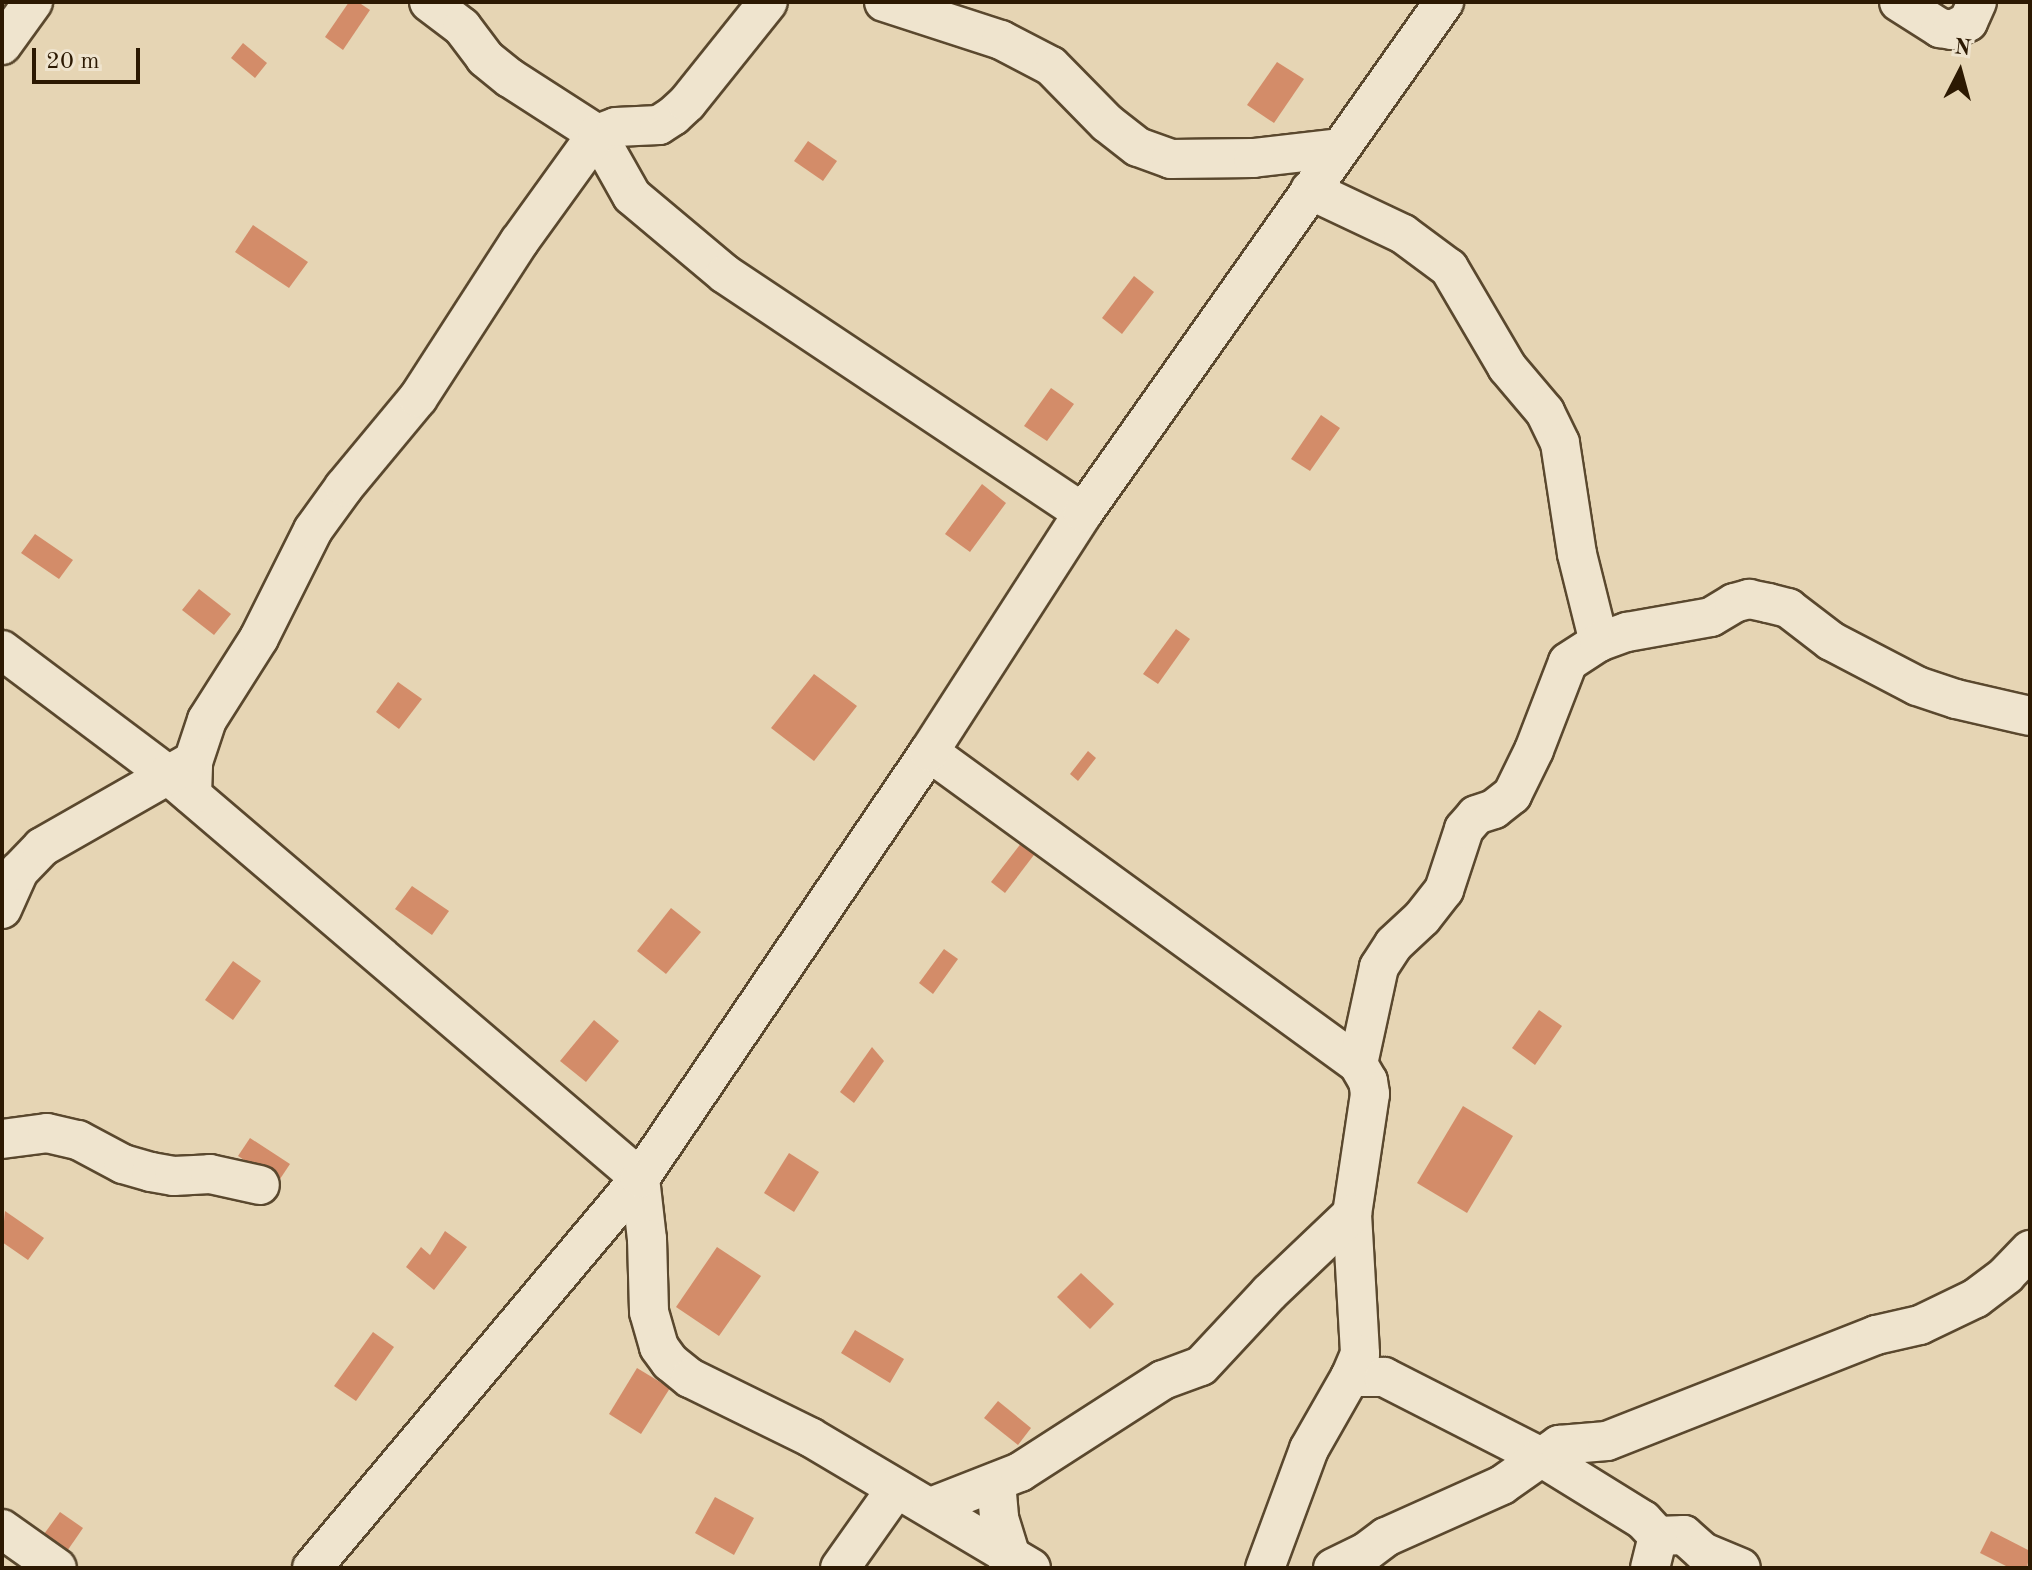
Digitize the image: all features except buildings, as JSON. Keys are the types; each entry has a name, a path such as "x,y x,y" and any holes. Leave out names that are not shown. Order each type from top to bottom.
{"street":[{"path":"2,45 33,2"},
{"path":"429,2 462,27 485,58 510,78 597,134 632,196 725,274 1083,513"},
{"path":"2,909 19,871 42,847 184,777 207,720 259,638 313,530 344,487 418,398 519,242 597,134 616,127 659,125 673,116 687,103 768,2"},
{"path":"884,2 1001,40 1051,66 1107,123 1138,147 1171,159 1253,158 1339,148"},
{"path":"312,1568 640,1178 929,752 1083,513 1444,2"},
{"path":"1899,2 1940,28 1952,30 1968,22 1977,2"},
{"path":"1310,190 1403,234 1449,268 1507,367 1545,412 1560,443 1577,554 1599,642"},
{"path":"1358,1064 1379,967 1394,944 1444,890 1464,829 1476,815 1494,809 1512,795 1534,750 1568,662 1599,642 1627,632 1711,617 1734,603 1749,599 1788,608 1831,641 1917,686 2001,711 2030,716"},
{"path":"2,650 184,777 640,1178 647,1239 649,1312 659,1347 670,1362 690,1378 810,1437 931,1507 1017,1564"},
{"path":"929,752 1358,1064 1368,1081 1370,1094 1352,1214 1365,1370 1309,1449 1265,1568"},
{"path":"2,1139 47,1133 78,1140 123,1164 151,1172 174,1176 210,1174 260,1185"},
{"path":"931,1507 1020,1472 1163,1380 1201,1366 1269,1293 1352,1214"},
{"path":"1333,1568 1366,1552 1386,1537 1502,1485 1559,1445 1607,1441 1876,1335 1920,1325 1976,1298 2006,1275 2030,1250"},
{"path":"1365,1370 1541,1457 1643,1520 1654,1552 1684,1535 1703,1552 1741,1568"},
{"path":"996,1482 999,1518 1017,1564"},
{"path":"840,1568 896,1489"},
{"path":"2,1529 57,1568"}]}
